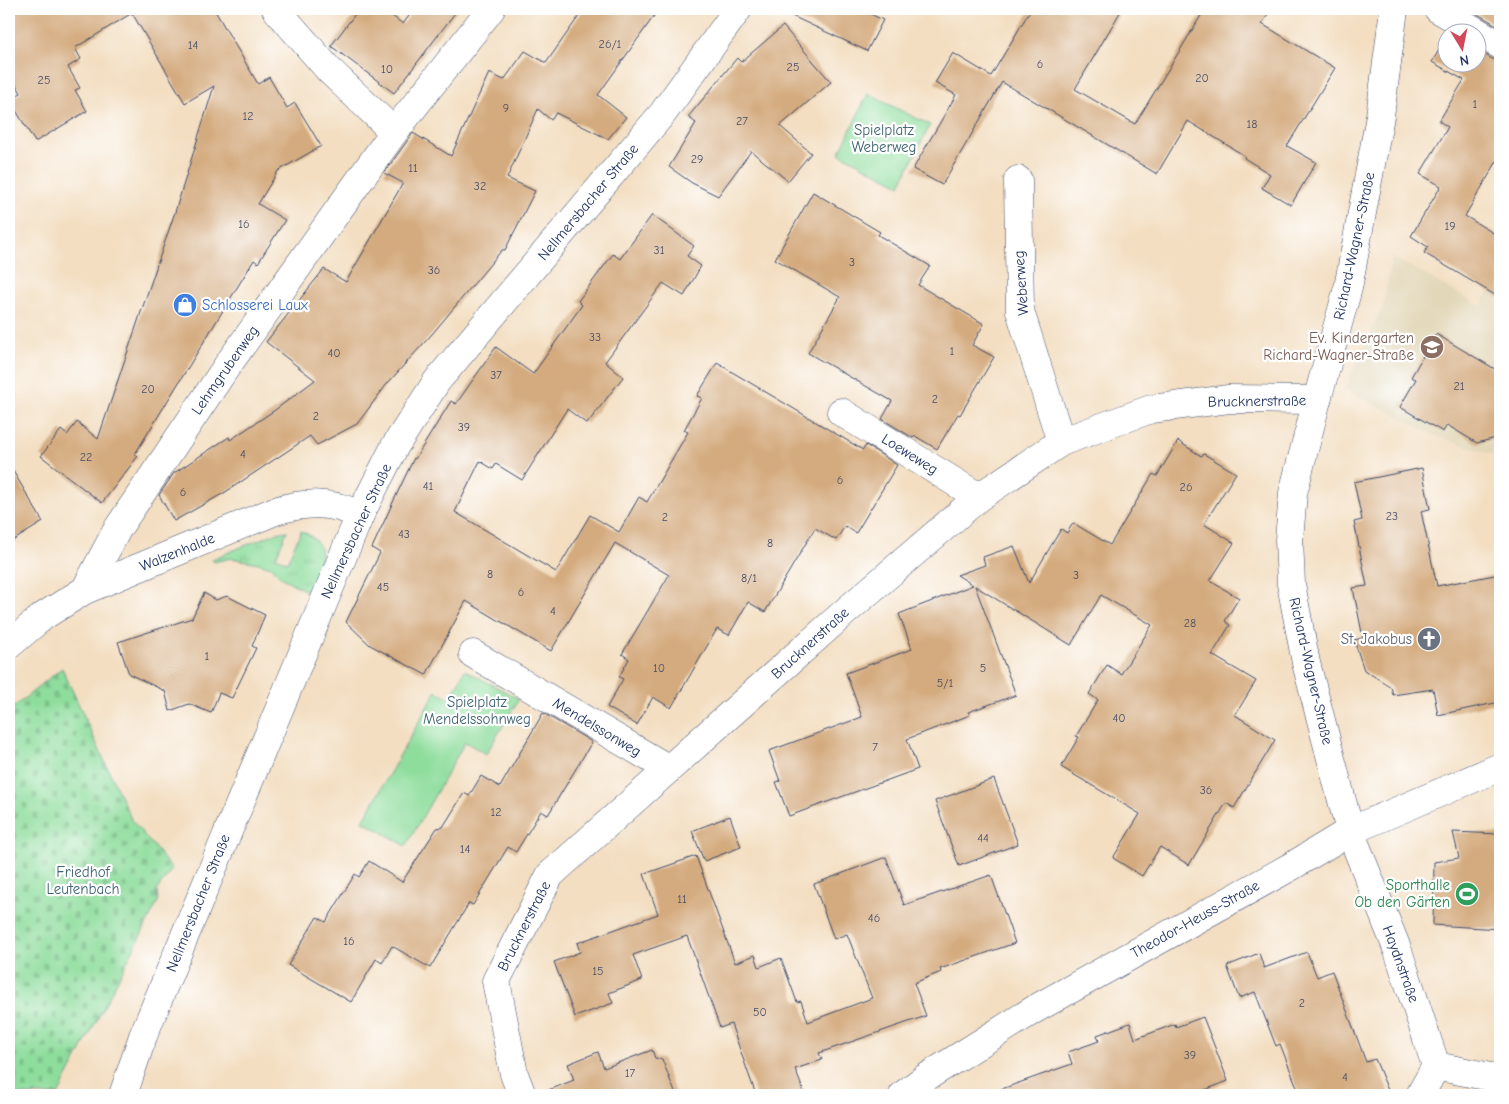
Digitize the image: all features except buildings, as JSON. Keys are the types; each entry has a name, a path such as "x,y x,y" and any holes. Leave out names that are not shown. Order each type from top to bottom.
{"street":[{"path":"276,9 329,70 394,132"},
{"name":"Lehmgrubenweg","path":"85,590 123,520 227,366 394,132 491,9"},
{"name":"Nellmersbacher Straße","path":"123,1095 139,1047 360,515 395,446 437,381 663,114 738,9"},
{"name":"Richard-Wagner-Straße","path":"1350,831 1306,663 1291,584 1288,540 1294,494 1317,400 1348,288 1380,116 1394,9"},
{"path":"1438,9 1500,45"},
{"name":"Weberweg","path":"1018,180 1020,311 1060,442"},
{"name":"Brucknerstraße","path":"522,1095 514,1074 496,981 550,875 846,611 980,497 1060,442 1151,409 1229,399 1317,400"},
{"name":"Loeweweg","path":"841,412 980,497"},
{"name":"Walzenhalde","path":"9,645 42,618 85,590 276,511 292,506 319,504 345,508 360,515"},
{"name":"Mendelssonweg","path":"473,654 669,769"},
{"name":"Theodor-Heuss-Straße","path":"903,1095 925,1078 1035,1009 1292,866 1350,831 1500,767"},
{"name":"Haydnstraße","path":"1350,831 1398,951 1436,1066"},
{"name":"Nellmersbacher Straße","path":"110,1095 139,1047"},
{"path":"1420,1095 1436,1066 1500,1079"}],"shaded area":[{"name":"Ev. Kindergarten Richard-Wagner-Straße","path":"1392,257 1481,306 1500,274 1500,457 1434,435 1345,389 1383,305"}],"green space":[{"name":"Spielplatz Weberweg","path":"868,94 930,125 900,185 839,153"},
{"path":"287,531 276,557 287,562 301,531 311,536 320,550 319,566 308,592 282,578 271,567 231,558 214,562 212,559 276,533"},
{"name":"Friedhof Leutenbach","path":"62,668 131,819 172,869 157,890 158,902 58,1095 9,1095 9,711"},
{"name":"Spielplatz Mendelssohnweg","path":"465,670 519,699 486,754 465,742 406,846 363,821 436,691 450,698"}],"place":[{"name":"Schlosserei Laux","path":"185,305"},
{"name":"Ev. Kindergarten Richard-Wagner-Straße","path":"1432,347"},
{"name":"St. Jakobus","path":"1429,639"},
{"name":"Sporthalle Ob den Gärten","path":"1467,894"}]}
